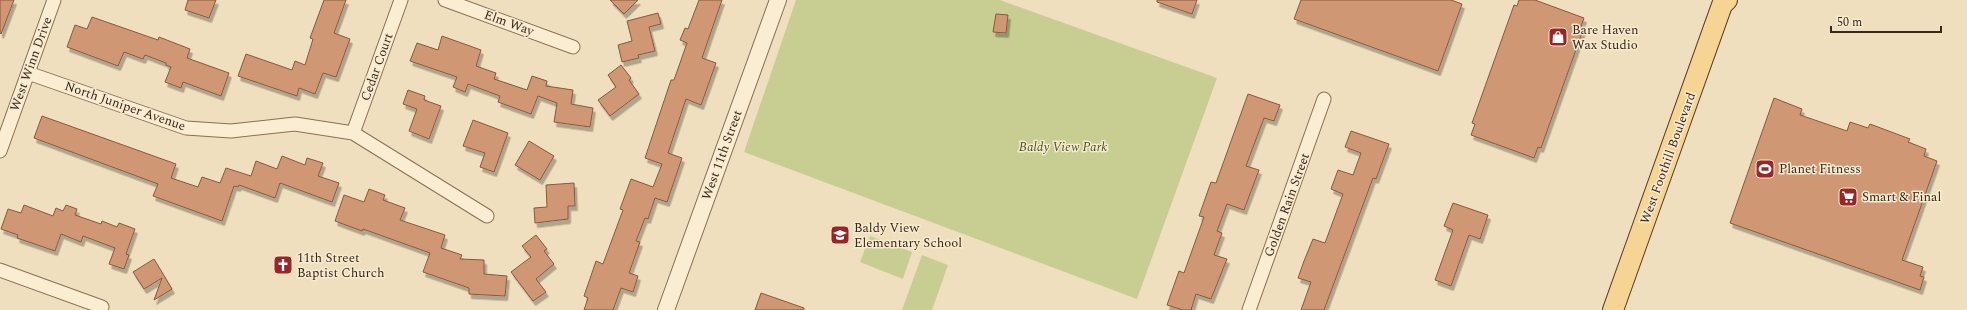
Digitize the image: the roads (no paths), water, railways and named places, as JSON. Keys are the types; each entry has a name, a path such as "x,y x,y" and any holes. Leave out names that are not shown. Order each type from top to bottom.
{"main road":[{"name":"West Foothill Boulevard","path":"1613,310 1723,2"}],"street":[{"name":"West Winn Drive","path":"0,151 54,0"},
{"name":"Cedar Court","path":"353,133 401,0"},
{"name":"Elm Way","path":"445,0 573,47"},
{"name":"West 11th Street","path":"666,310 778,0"},
{"name":"North Juniper Avenue","path":"28,73 186,128 231,131 295,124 353,133 487,216"},
{"name":"Golden Rain Street","path":"1249,310 1324,99"},
{"path":"0,270 102,307"}],"place":[{"name":"Bare Haven Wax Studio","path":"1558,37"},
{"name":"Planet Fitness","path":"1765,169"},
{"name":"Smart & Final","path":"1848,197"},
{"name":"Baldy View Elementary School","path":"840,235"},
{"name":"11th Street Baptist Church","path":"283,265"}],"park label":[{"name":"Baldy View Park","path":"1063,147"}]}
